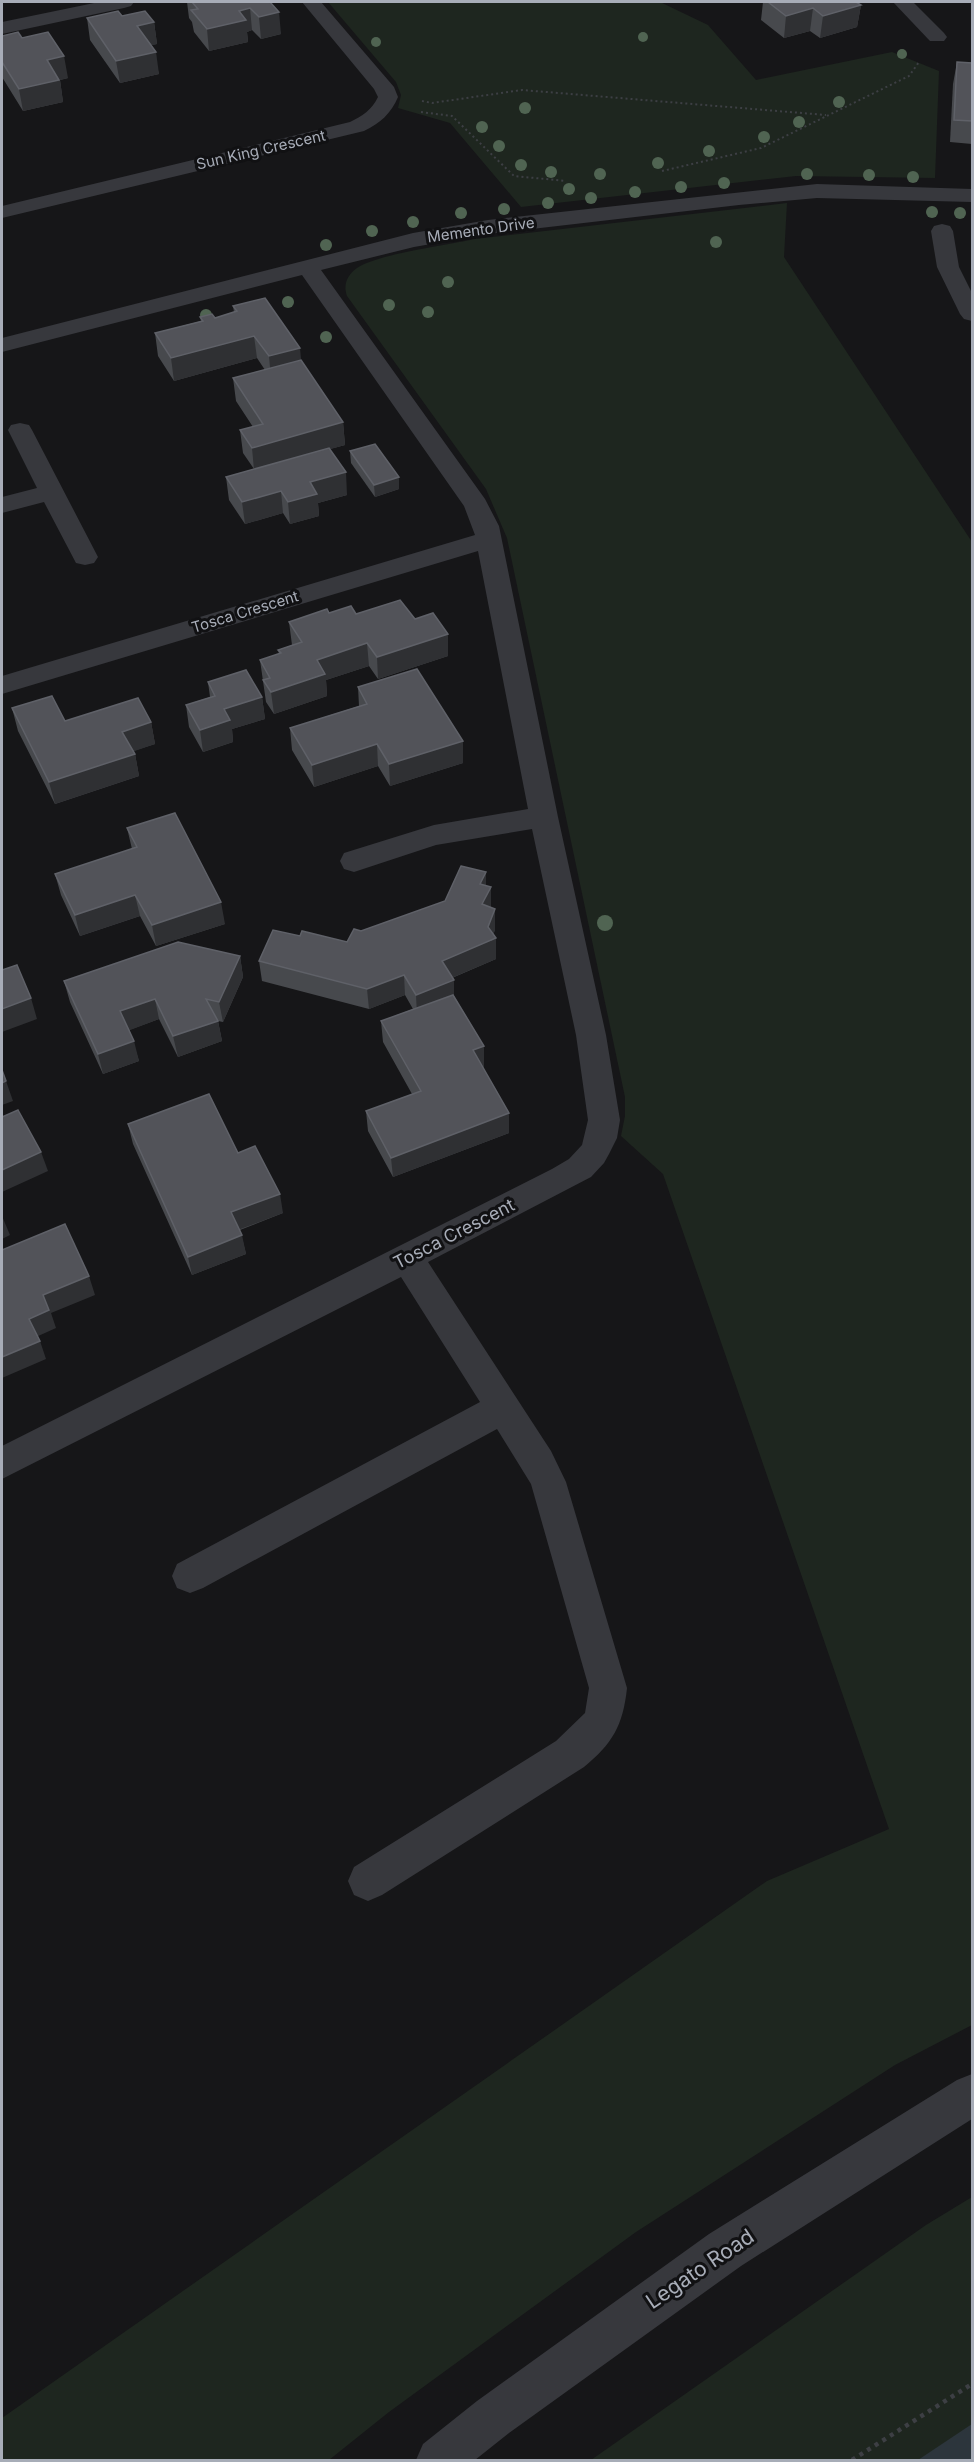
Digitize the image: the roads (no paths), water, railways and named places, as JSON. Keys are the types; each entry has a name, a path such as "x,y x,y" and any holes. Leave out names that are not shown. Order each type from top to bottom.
{"street":[{"path":"2,28 124,2"},
{"name":"Sun King Crescent","path":"2,212 357,127 376,117 386,102 384,87 311,2"},
{"path":"902,2 937,37"},
{"name":"Memento Drive","path":"2,345 413,240 488,227 817,191 972,196"},
{"path":"942,231 948,267 972,314"},
{"name":"Tosca Crescent","path":"2,1463 580,1168 593,1154 602,1138 604,1120 591,1035 482,514 307,267"},
{"path":"20,430 85,557"},
{"path":"2,505 51,492"},
{"name":"Tosca Crescent","path":"2,685 489,539"},
{"path":"354,861 434,835 544,817"},
{"path":"368,1881 570,1755 592,1735 603,1720 608,1688 548,1482 538,1462 407,1258"},
{"path":"190,1576 503,1408"},
{"name":"Legato Road","path":"439,2460 493,2416 725,2250 972,2095"}]}
